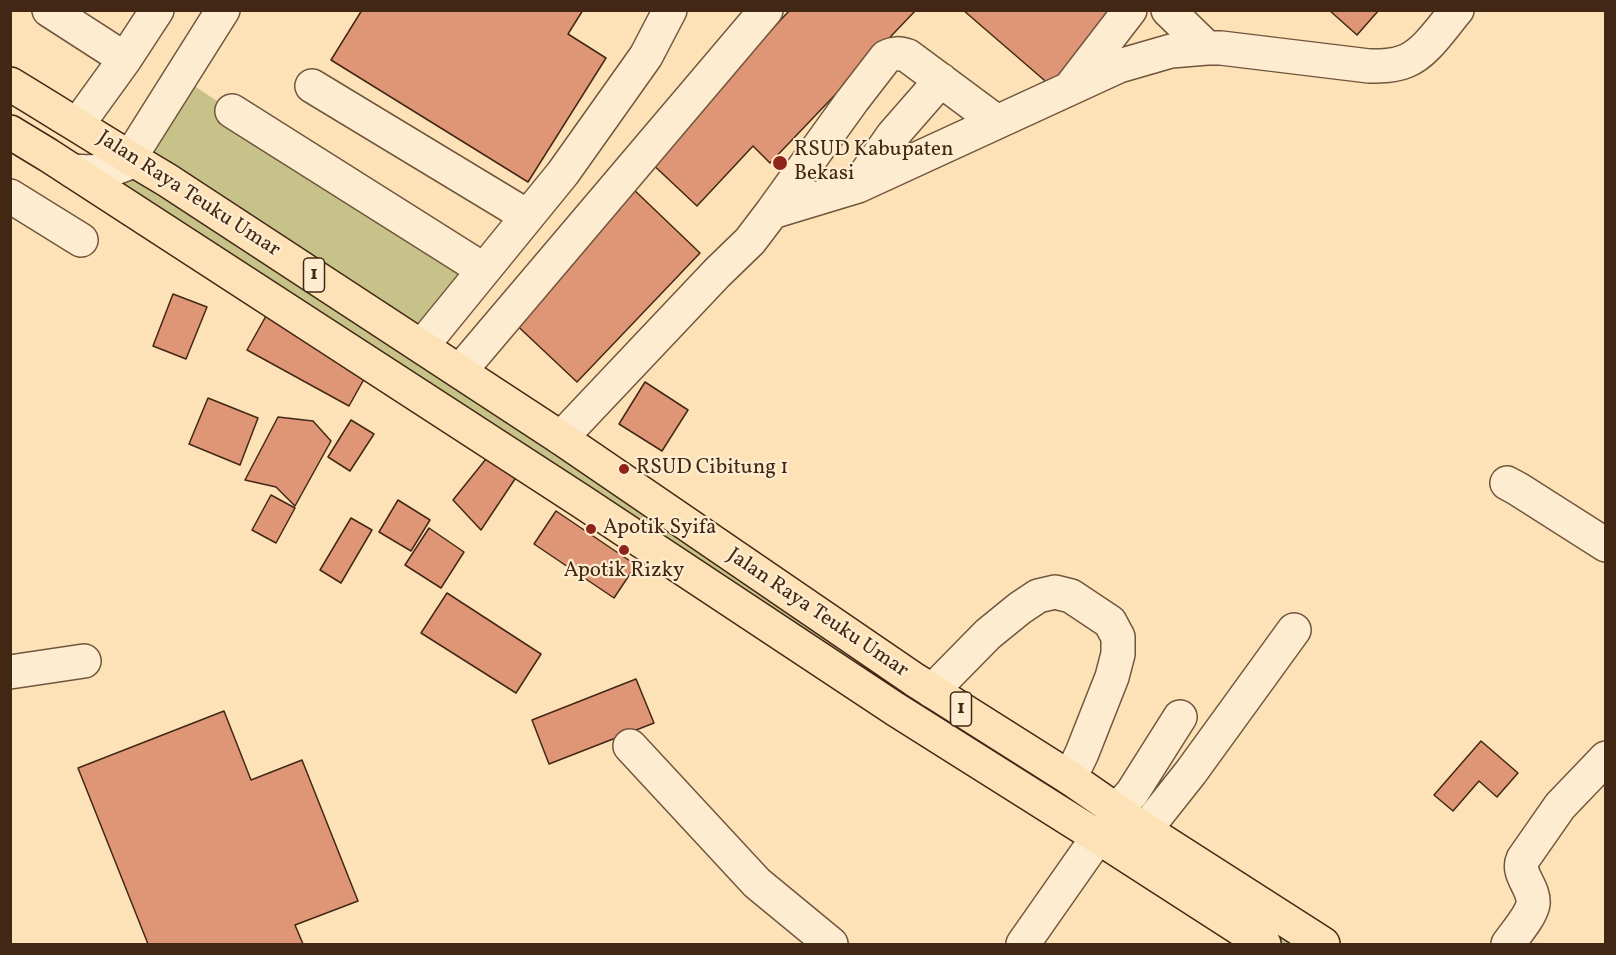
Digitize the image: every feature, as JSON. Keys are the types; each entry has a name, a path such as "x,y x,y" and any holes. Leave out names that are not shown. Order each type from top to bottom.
{"highway":[{"name":"Jalan Raya Teuku Umar","path":"10,84 167,180 422,346 932,691 1070,778 1107,824 1145,830 1323,945"},
{"name":"Jalan Raya Teuku Umar","path":"10,132 910,718 1107,824 1264,945"},
{"path":"532,470 561,438"},
{"path":"910,718 932,691"}],"street":[{"path":"49,10 125,59"},
{"path":"78,124 157,10"},
{"path":"73,171 93,173 115,169 126,164 223,10"},
{"path":"422,346 563,173 646,56 670,10"},
{"path":"460,371 766,10"},
{"path":"1071,88 1130,10"},
{"path":"1168,10 1207,48"},
{"path":"772,212 858,186 1119,66 1145,57 1171,51 1221,48 1369,66 1389,66 1408,60 1423,50 1457,10"},
{"path":"561,438 750,241 886,57 893,53 908,56 997,122"},
{"path":"858,186 893,135 941,80"},
{"path":"312,86 527,216"},
{"path":"232,111 484,270"},
{"path":"10,196 81,240"},
{"path":"1507,483 1605,545"},
{"path":"932,691 988,634 1020,608 1038,596 1055,592 1071,596 1110,622 1118,637 1118,654 1112,677 1070,778"},
{"path":"1145,830 1191,772 1294,630"},
{"path":"10,672 84,662"},
{"path":"1023,945 1107,824 1132,793 1180,717"},
{"path":"630,746 756,883 831,945"},
{"path":"1508,945 1531,911 1533,904 1533,897 1522,870 1523,859 1560,806 1605,758"}],"shaded area":[{"path":"181,77 484,270 422,345 1323,944 1264,944 93,173"}],"building":[{"path":"362,10 583,10 568,34 606,58 528,182 331,60"},
{"path":"790,10 916,10 770,163 753,146 697,206 648,160"},
{"path":"963,10 1116,10 1051,86"},
{"path":"1329,10 1379,10 1357,35"},
{"path":"631,187 700,253 577,382 508,317"},
{"path":"173,294 207,307 186,359 153,346"},
{"path":"266,316 368,372 349,406 247,350"},
{"path":"645,382 688,410 662,451 619,424"},
{"path":"208,398 258,418 240,465 189,444"},
{"path":"278,417 313,421 331,441 295,506 276,487 245,480"},
{"path":"351,420 374,434 350,471 328,457"},
{"path":"490,454 517,476 481,530 453,500"},
{"path":"271,495 295,508 276,543 252,530"},
{"path":"398,500 430,520 411,551 379,532"},
{"path":"556,511 636,565 614,598 534,544"},
{"path":"351,518 372,530 341,583 320,570"},
{"path":"429,528 464,552 441,588 405,565"},
{"path":"447,593 541,654 516,693 421,633"},
{"path":"636,679 654,723 549,764 532,720"},
{"path":"224,711 251,780 302,760 358,901 295,925 303,944 148,944 78,768"},
{"path":"1481,741 1518,773 1497,797 1479,781 1453,811 1434,795"}],"place":[{"name":"RSUD Kabupaten Bekasi","path":"780,163"},
{"name":"RSUD Cibitung 1","path":"624,469"},
{"name":"Apotik Syifa","path":"591,529"},
{"name":"Apotik Rizky","path":"624,550"}]}
